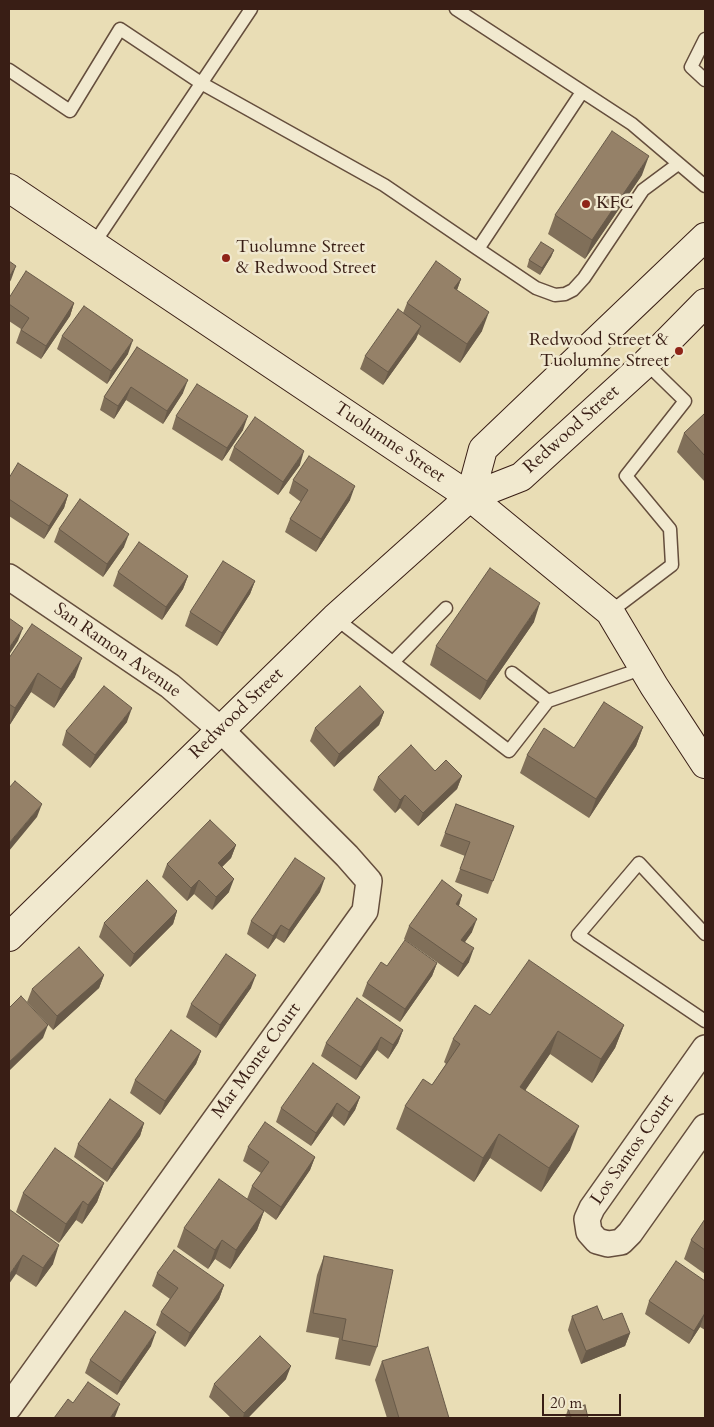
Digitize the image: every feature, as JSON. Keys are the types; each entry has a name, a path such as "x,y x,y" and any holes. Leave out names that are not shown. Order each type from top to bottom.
{"main road":[{"name":"Tuolumne Street","path":"9,188 470,497 610,612 705,764"},
{"path":"470,497 482,449 705,237"},
{"name":"Redwood Street","path":"9,936 336,618 470,497 522,477 702,314"}],"street":[{"name":"San Ramon Avenue","path":"9,577 170,686 221,730"},
{"name":"Mar Monte Court","path":"9,1407 365,911 369,881 347,856 221,730"},
{"name":"Los Santos Court","path":"705,1048 592,1208 587,1219 589,1232 597,1241 608,1244 621,1242 630,1233 705,1127"}],"lane":[{"path":"93,245 251,9"},
{"path":"456,9 632,124 705,186"},
{"path":"9,70 70,111 120,29 201,83 384,185 536,288 556,295 565,294 573,290 584,278 644,190 678,164"},
{"path":"705,39 692,67 705,80"},
{"path":"478,249 582,92"},
{"path":"610,612 672,565 670,530 626,476 685,401 646,363"},
{"path":"393,662 446,608"},
{"path":"336,618 509,751 548,701 644,668"},
{"path":"512,673 548,701"},
{"path":"705,934 639,863 578,935 705,1021"}],"building":[{"path":"612,131 649,156 592,240 555,215"},
{"path":"541,242 554,250 542,268 529,260"},
{"path":"9,261 16,266 9,277"},
{"path":"436,261 461,279 454,288 489,312 467,344 407,303"},
{"path":"26,271 74,303 46,346 21,330 29,318 9,304 9,298"},
{"path":"84,306 133,340 111,371 62,336"},
{"path":"398,309 421,326 388,372 365,356"},
{"path":"137,347 188,380 167,411 131,387 118,406 104,397"},
{"path":"197,384 248,416 227,448 176,416"},
{"path":"705,413 705,456 684,433"},
{"path":"255,417 304,451 283,482 234,447"},
{"path":"309,456 355,486 321,539 290,519 308,490 293,480"},
{"path":"18,463 68,495 49,526 9,499 9,478"},
{"path":"80,499 129,534 107,564 59,529"},
{"path":"139,542 188,576 166,607 118,572"},
{"path":"223,561 255,581 222,633 190,612"},
{"path":"490,568 540,603 487,681 436,646"},
{"path":"9,618 23,628 9,648"},
{"path":"32,624 82,658 61,689 38,673 15,708 9,704 9,658"},
{"path":"104,686 132,708 95,755 66,731"},
{"path":"360,686 384,712 339,754 315,728"},
{"path":"604,702 643,727 596,799 527,755 544,728 574,748"},
{"path":"411,745 435,771 446,760 462,776 423,813 405,795 400,800 378,777"},
{"path":"15,781 42,804 9,843 9,788"},
{"path":"456,804 514,826 493,881 460,869 470,842 445,833"},
{"path":"210,820 236,845 218,863 234,879 216,897 199,880 191,888 167,864"},
{"path":"295,858 325,878 289,930 281,925 273,936 251,921"},
{"path":"147,880 177,911 134,954 104,923"},
{"path":"442,880 462,895 456,904 477,919 461,940 474,948 463,964 409,926"},
{"path":"405,940 437,963 405,1009 367,983 381,962 387,966"},
{"path":"79,947 104,975 57,1016 32,989"},
{"path":"226,954 256,975 220,1025 191,1004"},
{"path":"529,960 624,1025 601,1059 558,1031 520,1087 579,1126 549,1168 499,1134 483,1158 405,1106 423,1079 432,1085 460,1044 453,1039 475,1005 490,1015"},
{"path":"21,996 48,1025 9,1062 9,1008"},
{"path":"357,998 403,1030 393,1045 381,1037 361,1067 326,1043"},
{"path":"171,1030 201,1051 165,1101 135,1080"},
{"path":"313,1063 360,1097 349,1112 337,1103 316,1133 281,1108"},
{"path":"110,1099 144,1123 112,1169 78,1144"},
{"path":"265,1122 315,1157 281,1207 252,1186 269,1162 248,1147"},
{"path":"55,1148 104,1183 88,1205 83,1201 66,1224 23,1193"},
{"path":"219,1179 264,1211 236,1250 222,1240 215,1250 184,1228"},
{"path":"9,1209 59,1245 43,1268 23,1255 9,1275"},
{"path":"705,1219 705,1250 691,1240"},
{"path":"174,1250 224,1285 190,1333 161,1312 178,1288 157,1273"},
{"path":"324,1256 393,1270 377,1347 342,1340 346,1319 313,1313"},
{"path":"676,1261 705,1281 705,1313 694,1331 649,1301"},
{"path":"597,1306 603,1320 622,1313 630,1333 586,1351 572,1316"},
{"path":"125,1311 156,1332 121,1382 90,1360"},
{"path":"260,1336 291,1366 244,1413 214,1384"},
{"path":"428,1347 449,1418 399,1418 382,1361"},
{"path":"88,1382 120,1404 110,1418 54,1418 68,1399 73,1403"},
{"path":"585,1405 588,1418 567,1418 571,1417 568,1409"}],"place":[{"name":"KFC","path":"586,204"},
{"name":"Tuolumne Street & Redwood Street","path":"226,258"},
{"name":"Redwood Street & Tuolumne Street","path":"679,351"}]}
